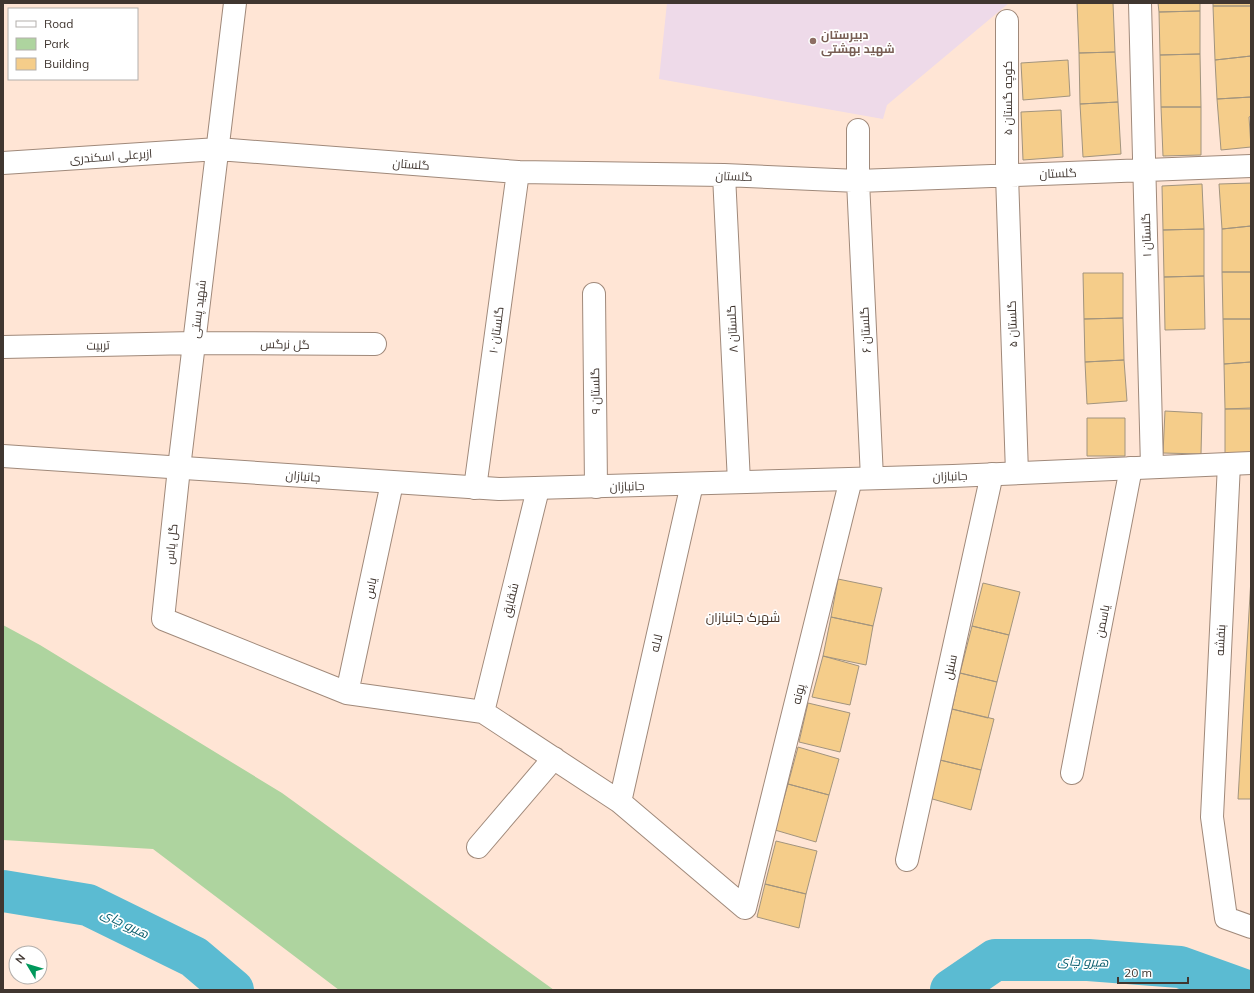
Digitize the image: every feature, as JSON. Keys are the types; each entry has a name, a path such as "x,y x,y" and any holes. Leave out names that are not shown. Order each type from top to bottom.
{"street":[{"name":"شهید پستی","path":"179,468 235,3"},
{"name":"گلستان ۱","path":"1140,3 1152,467"},
{"name":"کوچه گستان ۵","path":"1007,21 1007,175"},
{"name":"گلستان ۶","path":"858,130 861,479"},
{"name":"ازبرعلی اسکندری","path":"3,163 218,149"},
{"name":"گلستان","path":"218,149 518,172 724,175 858,181 1251,166"},
{"name":"گلستان ۱۰","path":"475,488 518,172"},
{"name":"گلستان ۸","path":"724,175 740,482"},
{"name":"گلستان ۵","path":"1007,175 1017,473"},
{"name":"گلستان ۹","path":"594,294 596,487"},
{"name":"گل نرگس","path":"194,343 375,344"},
{"name":"تربیت","path":"3,348 194,343"},
{"name":"جانبازان","path":"3,456 475,488 596,487 861,479 1251,463"},
{"name":"بنفشه","path":"1229,464 1212,817 1226,918 1251,927"},
{"name":"گل یاس","path":"179,468 163,619 348,694"},
{"name":"یاسمن","path":"1072,773 1131,468"},
{"name":"سنبل","path":"907,860 992,474"},
{"name":"پونه","path":"620,802 745,908 861,479"},
{"name":"یاس","path":"348,694 392,483"},
{"name":"لاله","path":"620,802 692,484"},
{"name":"شقایق","path":"483,712 538,488"},
{"path":"348,694 483,712 620,802"},
{"path":"478,848 554,758"}],"shaded area":[{"name":"دبیرستان شهید بهشتی","path":"667,3 1009,3 887,105 883,119 659,79"}],"green space":[{"path":"3,625 40,645 282,793 554,990 339,990 153,849 3,840"}],"building":[{"path":"1077,3 1113,3 1115,52 1079,53"},
{"path":"1158,3 1200,3 1200,11 1159,12"},
{"path":"1213,3 1251,3 1251,6 1213,6"},
{"path":"1213,6 1251,6 1251,56 1215,60"},
{"path":"1200,11 1200,54 1160,55 1159,12"},
{"path":"1115,52 1118,102 1080,104 1079,53"},
{"path":"1200,54 1201,107 1161,107 1160,55"},
{"path":"1251,56 1251,97 1217,99 1215,60"},
{"path":"1068,60 1070,96 1023,100 1021,63"},
{"path":"1251,97 1251,116 1249,117 1251,147 1221,150 1217,99"},
{"path":"1118,102 1121,154 1083,157 1080,104"},
{"path":"1161,107 1201,107 1201,155 1163,156"},
{"path":"1061,110 1063,157 1023,160 1021,112"},
{"path":"1251,183 1251,226 1222,229 1219,184"},
{"path":"1202,184 1204,229 1163,230 1162,186"},
{"path":"1251,226 1251,272 1222,272 1222,229"},
{"path":"1204,229 1204,276 1164,277 1163,230"},
{"path":"1222,272 1251,272 1251,319 1223,319"},
{"path":"1083,273 1123,273 1123,318 1084,319"},
{"path":"1204,276 1205,329 1165,330 1164,277"},
{"path":"1123,318 1124,360 1085,362 1084,319"},
{"path":"1223,319 1251,319 1251,362 1224,364"},
{"path":"1124,360 1127,401 1087,404 1085,362"},
{"path":"1251,362 1251,408 1225,409 1224,364"},
{"path":"1225,409 1251,409 1251,453 1225,453"},
{"path":"1165,411 1202,413 1201,454 1163,453"},
{"path":"1087,418 1125,418 1125,456 1087,456"},
{"path":"1251,578 1251,799 1238,799"},
{"path":"838,579 882,588 873,626 831,617"},
{"path":"983,583 1020,592 1009,635 972,626"},
{"path":"831,617 873,626 866,665 823,656"},
{"path":"972,626 1009,635 997,682 960,673"},
{"path":"823,656 859,666 850,705 812,697"},
{"path":"960,673 997,682 988,718 952,709"},
{"path":"808,703 850,713 840,752 799,742"},
{"path":"952,709 994,719 981,770 940,760"},
{"path":"798,747 839,759 829,795 788,784"},
{"path":"940,760 981,770 971,810 929,798"},
{"path":"788,784 829,795 816,842 775,830"},
{"path":"776,841 817,851 806,894 765,884"},
{"path":"765,884 806,894 799,928 757,917"}],"waterway":[{"name":"هیرو چای","path":"3,891 88,905 194,957 233,990"},
{"name":"هیرو چای","path":"951,990 995,960 1088,960 1180,967 1244,990"}],"place":[{"name":"دبیرستان شهید بهشتی","path":"813,41"}],"district":[{"name":"شهرک جانبازان","path":"743,617"}]}
